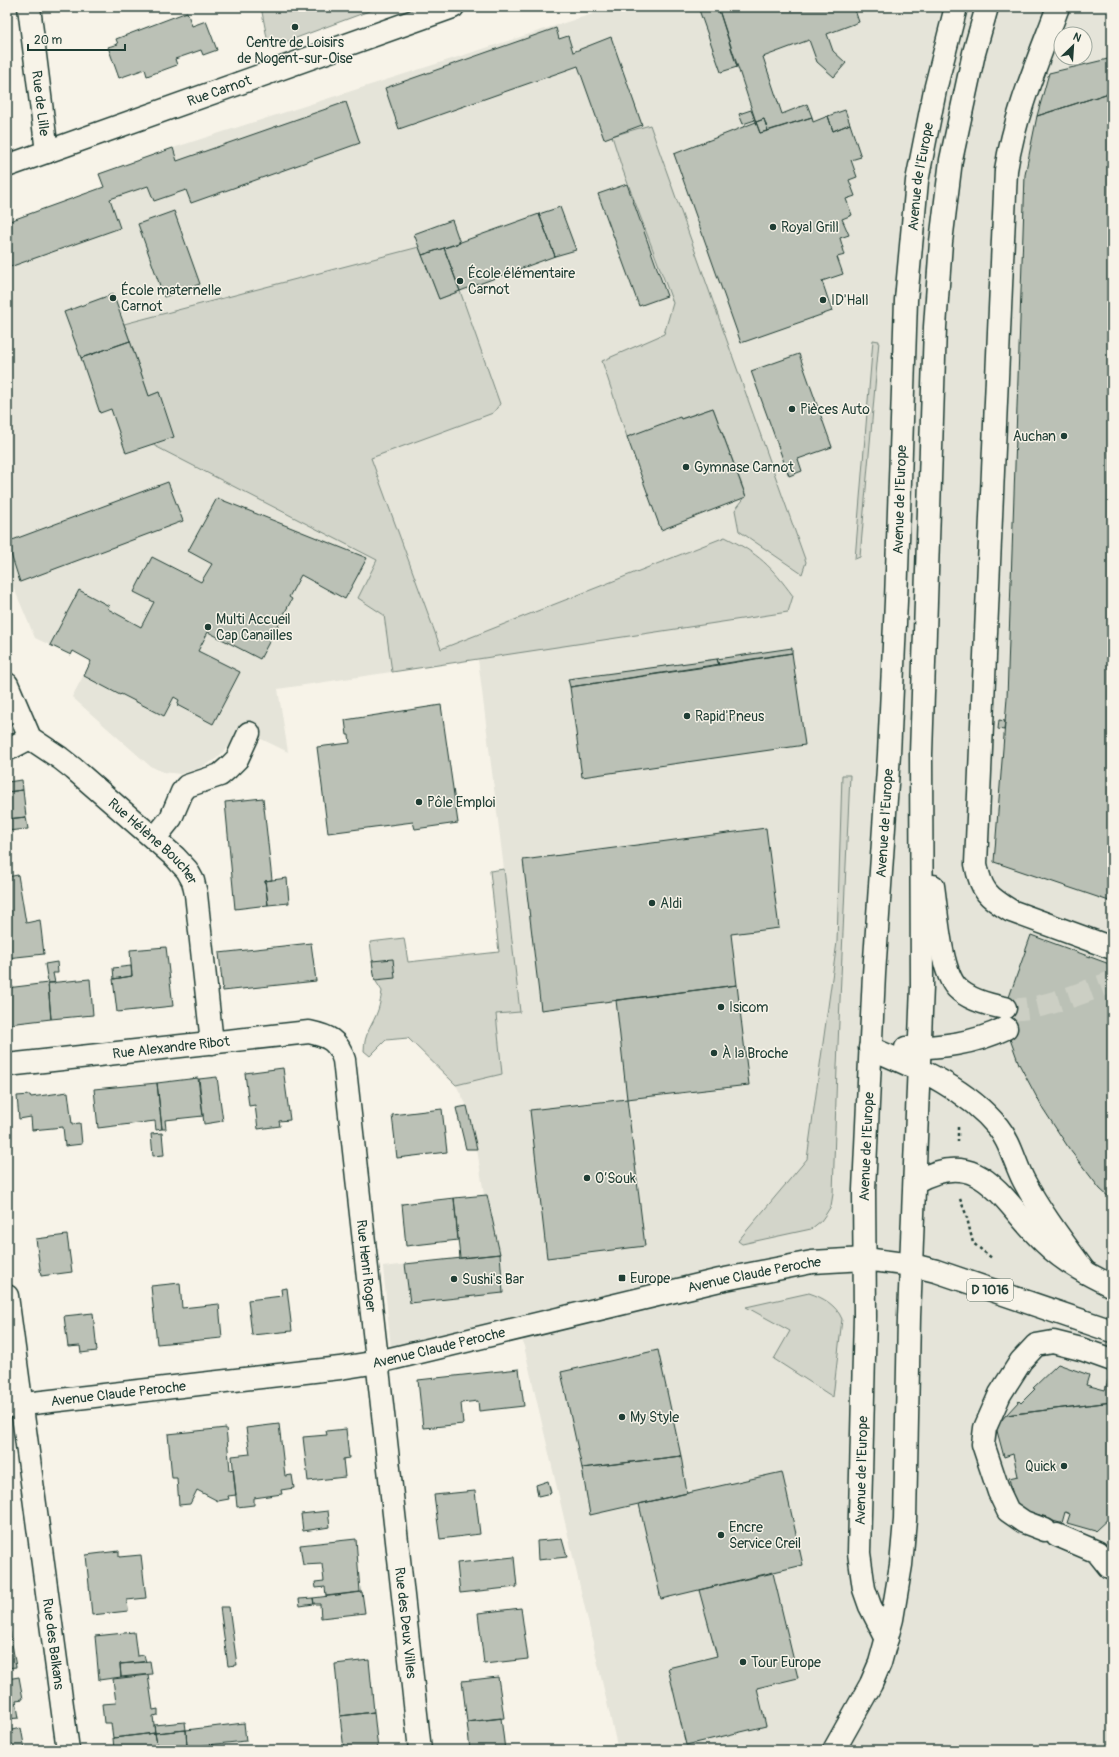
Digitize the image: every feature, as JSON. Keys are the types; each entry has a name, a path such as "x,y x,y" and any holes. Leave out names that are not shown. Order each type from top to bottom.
{"main road":[{"name":"Rue de Lille","path":"30,7 46,152"},
{"name":"Rue Carnot","path":"7,166 453,7"},
{"name":"Avenue de l'Europe","path":"887,1639 870,1606 864,1589 859,1553 865,1316 863,1210 870,1048 889,754 896,601 906,300 913,213 921,155 935,90 956,7"},
{"name":"Avenue de l'Europe","path":"834,1750 871,1684 880,1663 887,1639 901,1565 905,1520 909,1317 922,958 921,754 935,327 941,242 951,160 969,75 987,7"},
{"path":"1058,7 1018,115 1010,141 1006,170 976,864 979,882 987,893 1011,911 1112,948"},
{"path":"7,684 30,738 7,750"},
{"path":"155,838 171,818 182,792 188,786 220,775 237,759 250,733"},
{"name":"Rue Hélène Boucher","path":"30,738 60,758 155,838 187,870 193,881 196,894 212,1043"},
{"path":"870,1048 919,1048 952,1045 978,1040 1006,1018 992,1006 968,996 957,988 950,977 944,961 922,815"},
{"name":"Rue Alexandre Ribot","path":"7,1065 309,1032 334,1040"},
{"name":"Rue Henri Roger","path":"334,1040 341,1049 344,1060 392,1495"},
{"path":"870,1048 941,1080 973,1103 998,1127 1008,1143 1023,1180 1085,1272"},
{"path":"915,1182 931,1173 948,1169 973,1173 982,1177 992,1185 1018,1216 1047,1245 1085,1272 1112,1286"},
{"name":"Avenue Claude Peroche","path":"14,1405 340,1368 378,1362 720,1280 812,1262 865,1260"},
{"name":"D 1016","path":"865,1260 912,1265 936,1271 1112,1330"},
{"name":"Rue des Balkans","path":"7,1296 14,1405 40,1538 68,1750"},
{"path":"1109,1567 1097,1552 1024,1522 1008,1511 999,1492 983,1444 985,1428 1000,1394 1021,1361 1036,1345 1052,1342 1081,1349 1112,1360"},
{"name":"Rue des Deux Villes","path":"392,1495 420,1750"}],"shaded area":[{"name":"Centre de Loisirs de Nogent-sur-Oise","path":"261,7 380,7 269,48"},
{"path":"614,7 1112,7 1112,1750 618,1750 520,1329 392,1359 383,1267 500,1253 487,1195 484,1195 477,1149 467,1106 456,1085 502,1074 496,1014 520,1011 478,659 278,689 288,752 237,727 230,745 215,760 197,769 180,774 163,772 150,766 72,697 91,661 73,652 71,655 35,638 7,572 7,222 104,187 99,174 173,148"},
{"path":"650,125 806,562 802,574 739,531 735,510 746,496 713,408 627,437 602,361 664,334 673,303 622,168 612,136"},
{"path":"419,247 439,299 460,291 500,404 493,413 371,458 441,649 725,537 756,555 778,577 793,596 788,612 392,672 384,615 358,598 377,560 151,444 159,392 149,396 124,324"},
{"path":"873,340 879,341 860,557 855,559"},
{"path":"842,775 850,775 833,1194 831,1206 821,1221 811,1229 742,1244 738,1241 807,1159 837,942"},
{"path":"504,869 520,1012 496,1014 502,1074 456,1085 408,1038 386,1040 370,1056 364,1051 365,1039 378,1010 382,991 375,980 370,942 404,938 408,962 499,952 490,871"},
{"path":"809,1293 820,1297 833,1306 842,1319 833,1397 774,1359 790,1331 746,1307"}],"building":[{"path":"698,7 718,7 737,67 721,72"},
{"path":"718,7 854,7 859,22 827,34 833,51 846,63 834,77 817,62 809,40 763,57 782,114 807,104 812,117 768,131 764,119 756,122"},
{"path":"187,12 192,26 206,21 217,50 203,55 201,50 175,59 177,65 147,76 145,69 119,78 108,47 118,44 116,39"},
{"path":"556,28 559,39 568,36 573,52 611,37 642,125 604,139 578,66 399,129 385,88"},
{"path":"1112,58 1112,92 1037,116 1049,73 1078,66 1093,66 1093,63"},
{"name":"Auchan","path":"1112,92 1112,902 994,862 1007,698 1025,175 1037,116"},
{"path":"346,102 360,143 191,203 186,190 154,201 148,186 110,199 120,228 7,268 7,222 104,187 99,174 173,148 177,161"},
{"path":"751,110 755,120 743,124 739,114"},
{"path":"845,110 850,124 833,131 828,116"},
{"name":"Royal Grill","path":"828,116 833,131 850,124 861,157 851,160 857,177 849,180 855,196 846,199 852,215 842,219 849,235 840,238 845,255 837,257 843,274 822,281 832,311 741,343 674,154 756,122 760,133 812,117 813,122"},
{"path":"764,119 768,131 760,133 756,122"},
{"path":"627,184 667,296 639,306 598,194"},
{"path":"560,207 576,250 555,256 539,214"},
{"path":"174,211 200,284 164,297 138,224"},
{"path":"539,214 555,256 460,291 444,248"},
{"path":"452,220 460,243 422,255 414,234"},
{"path":"444,248 460,291 439,299 422,255"},
{"path":"113,294 130,341 81,358 64,312"},
{"path":"130,341 149,396 159,392 174,437 126,453 111,409 100,413 81,358"},
{"name":"Pièces Auto","path":"799,354 832,447 798,459 802,471 789,476 751,371"},
{"name":"Gymnase Carnot","path":"713,408 746,497 661,530 627,437 680,417 681,419"},
{"path":"168,482 183,521 20,582 7,542"},
{"path":"217,498 367,558 345,599 301,575 289,597 292,599 260,659 208,632 198,651 240,672 213,724 177,705 179,700 174,697 164,716 121,694 120,695 84,676 91,661 73,651 71,655 50,645 79,590 109,606 108,609 141,627 154,602 134,592 152,557 201,582 212,564 188,551"},
{"path":"792,648 792,653 719,665 717,659"},
{"name":"Rapid'Pneus","path":"792,653 805,745 582,777 570,687"},
{"path":"717,659 719,665 570,687 568,679"},
{"path":"441,705 458,823 415,829 413,822 328,833 317,747 350,743 349,735 347,735 345,720"},
{"path":"999,720 1005,721 1004,730 998,729"},
{"path":"22,780 23,790 7,792 7,782"},
{"path":"23,790 26,817 7,819 7,792"},
{"path":"263,798 272,880 265,881 268,905 235,909 225,802"},
{"path":"26,817 28,829 7,831 7,819"},
{"name":"Aldi","path":"766,828 779,928 731,934 737,985 541,1010 523,860"},
{"path":"18,875 26,923 40,920 44,954 7,958 7,877"},
{"path":"287,878 289,903 268,905 265,881"},
{"path":"1031,935 1112,965 1112,1200 1100,1189 1070,1150 1042,1107 1019,1064 1002,1017"},
{"path":"311,943 316,981 223,991 219,953"},
{"path":"166,947 173,1006 117,1012 113,979 132,976 130,950"},
{"path":"393,959 395,978 375,980 372,961"},
{"path":"57,962 58,973 53,973 55,983 48,983 45,964"},
{"path":"131,966 132,976 114,979 113,968"},
{"path":"90,979 93,1015 51,1019 48,983"},
{"path":"48,983 51,1019 9,1024 7,988"},
{"path":"737,985 749,1085 627,1099 616,1000"},
{"path":"283,1068 290,1120 279,1121 280,1126 258,1129 255,1105 249,1106 245,1073"},
{"path":"217,1077 223,1121 204,1124 199,1079"},
{"path":"198,1078 203,1116 165,1120 166,1129 162,1129 157,1083"},
{"path":"157,1083 162,1129 156,1130 155,1121 98,1128 94,1089"},
{"path":"68,1092 72,1124 80,1123 82,1144 65,1146 63,1127 32,1130 31,1117 19,1119 17,1096 30,1095 31,1097"},
{"name":"O’Souk","path":"627,1099 645,1246 547,1258 530,1110"},
{"path":"467,1106 477,1149 466,1149 456,1108"},
{"path":"442,1109 447,1152 397,1158 392,1115"},
{"path":"162,1133 164,1155 153,1156 151,1134"},
{"path":"487,1195 500,1254 460,1258 454,1198"},
{"path":"454,1198 458,1240 406,1246 402,1204"},
{"path":"67,1235 72,1272 41,1276 36,1239"},
{"name":"Sushi's Bar","path":"500,1254 503,1293 410,1303 405,1264"},
{"path":"180,1283 182,1308 219,1304 222,1338 157,1344 151,1286"},
{"path":"287,1288 292,1331 252,1335 248,1300 282,1296 281,1289"},
{"path":"93,1313 97,1351 81,1353 80,1346 68,1347 64,1316"},
{"name":"My Style","path":"658,1350 681,1456 582,1468 561,1372"},
{"path":"1058,1364 1089,1375 1086,1385 1105,1390 1108,1380 1112,1381 1112,1402 1006,1415 1019,1401 1021,1403 1035,1389 1033,1388"},
{"path":"519,1369 524,1406 479,1411 478,1401 461,1403 463,1424 423,1428 418,1380"},
{"name":"Quick","path":"1112,1402 1112,1515 1095,1531 1067,1523 1070,1514 1065,1512 1062,1523 1060,1523 1046,1519 1047,1517 1016,1509 1009,1478 1018,1476 1013,1454 1004,1457 996,1427 1006,1415"},
{"path":"279,1424 285,1476 292,1475 294,1488 281,1490 282,1494 254,1498 254,1505 237,1507 232,1456 250,1454 246,1428"},
{"path":"226,1428 230,1470 233,1469 236,1495 228,1496 229,1499 218,1501 197,1490 190,1504 179,1505 177,1478 172,1478 168,1434"},
{"path":"346,1429 349,1458 343,1459 345,1477 308,1481 303,1437 327,1435 326,1431"},
{"path":"681,1456 687,1493 590,1515 582,1468"},
{"name":"Encre Service Creil","path":"782,1472 803,1565 661,1599 639,1504"},
{"path":"548,1481 551,1493 538,1496 536,1485"},
{"path":"475,1491 480,1534 440,1539 434,1495"},
{"path":"328,1511 330,1527 303,1531 301,1514"},
{"path":"356,1539 360,1592 326,1596 325,1587 316,1588 315,1582 324,1581 322,1564 303,1565 300,1545"},
{"path":"562,1539 567,1557 538,1560 537,1541"},
{"path":"119,1551 119,1557 141,1555 146,1598 127,1600 128,1611 92,1615 86,1555"},
{"path":"514,1557 517,1587 460,1593 457,1563"},
{"name":"Tour Europe","path":"773,1573 798,1678 757,1688 766,1726 686,1745 668,1668 717,1656 699,1590"},
{"path":"362,1592 365,1613 321,1618 320,1604 314,1604 313,1598"},
{"path":"313,1598 314,1604 300,1606 299,1599"},
{"path":"220,1607 229,1607 237,1665 228,1666"},
{"path":"521,1608 528,1659 484,1664 478,1613"},
{"path":"10,1632 16,1667 7,1668 7,1633"},
{"path":"134,1632 137,1656 144,1655 146,1662 120,1664 121,1677 99,1680 95,1636"},
{"path":"369,1660 374,1712 340,1716 335,1664"},
{"path":"150,1661 152,1674 121,1677 120,1664"},
{"path":"148,1675 153,1710 158,1709 158,1715 153,1716 155,1733 113,1738 111,1723 104,1723 102,1704 116,1703 113,1679"},
{"path":"19,1677 23,1699 16,1700 19,1718 7,1719 7,1679"},
{"path":"498,1677 504,1718 467,1722 462,1681"},
{"path":"374,1712 378,1750 344,1750 340,1716"},
{"path":"501,1718 505,1750 470,1750 467,1722"},
{"path":"185,1722 186,1730 155,1733 154,1725"},
{"path":"244,1723 246,1741 187,1747 186,1730"},
{"path":"21,1728 25,1750 7,1750 7,1731"},
{"path":"186,1730 187,1747 158,1750 155,1733"},
{"path":"155,1733 158,1750 114,1750 113,1738"}],"tunnel":[{"path":"1005,1008 1029,1008 1043,1005 1112,982"}],"place":[{"name":"Centre de Loisirs de Nogent-sur-Oise","path":"295,27"},
{"name":"Royal Grill","path":"773,227"},
{"name":"École élémentaire Carnot","path":"460,281"},
{"name":"École maternelle Carnot","path":"113,298"},
{"name":"ID'Hall","path":"823,300"},
{"name":"Pièces Auto","path":"792,409"},
{"name":"Auchan","path":"1064,436"},
{"name":"Gymnase Carnot","path":"686,467"},
{"name":"Multi Accueil Cap Canailles","path":"208,627"},
{"name":"Rapid'Pneus","path":"687,716"},
{"name":"Pôle Emploi","path":"419,802"},
{"name":"Aldi","path":"652,903"},
{"name":"Isicom","path":"721,1007"},
{"name":"À la Broche","path":"714,1053"},
{"name":"O’Souk","path":"587,1178"},
{"name":"Europe","path":"622,1278"},
{"name":"Sushi's Bar","path":"454,1279"},
{"name":"My Style","path":"622,1417"},
{"name":"Quick","path":"1064,1466"},
{"name":"Encre Service Creil","path":"721,1535"},
{"name":"Tour Europe","path":"743,1662"}]}
